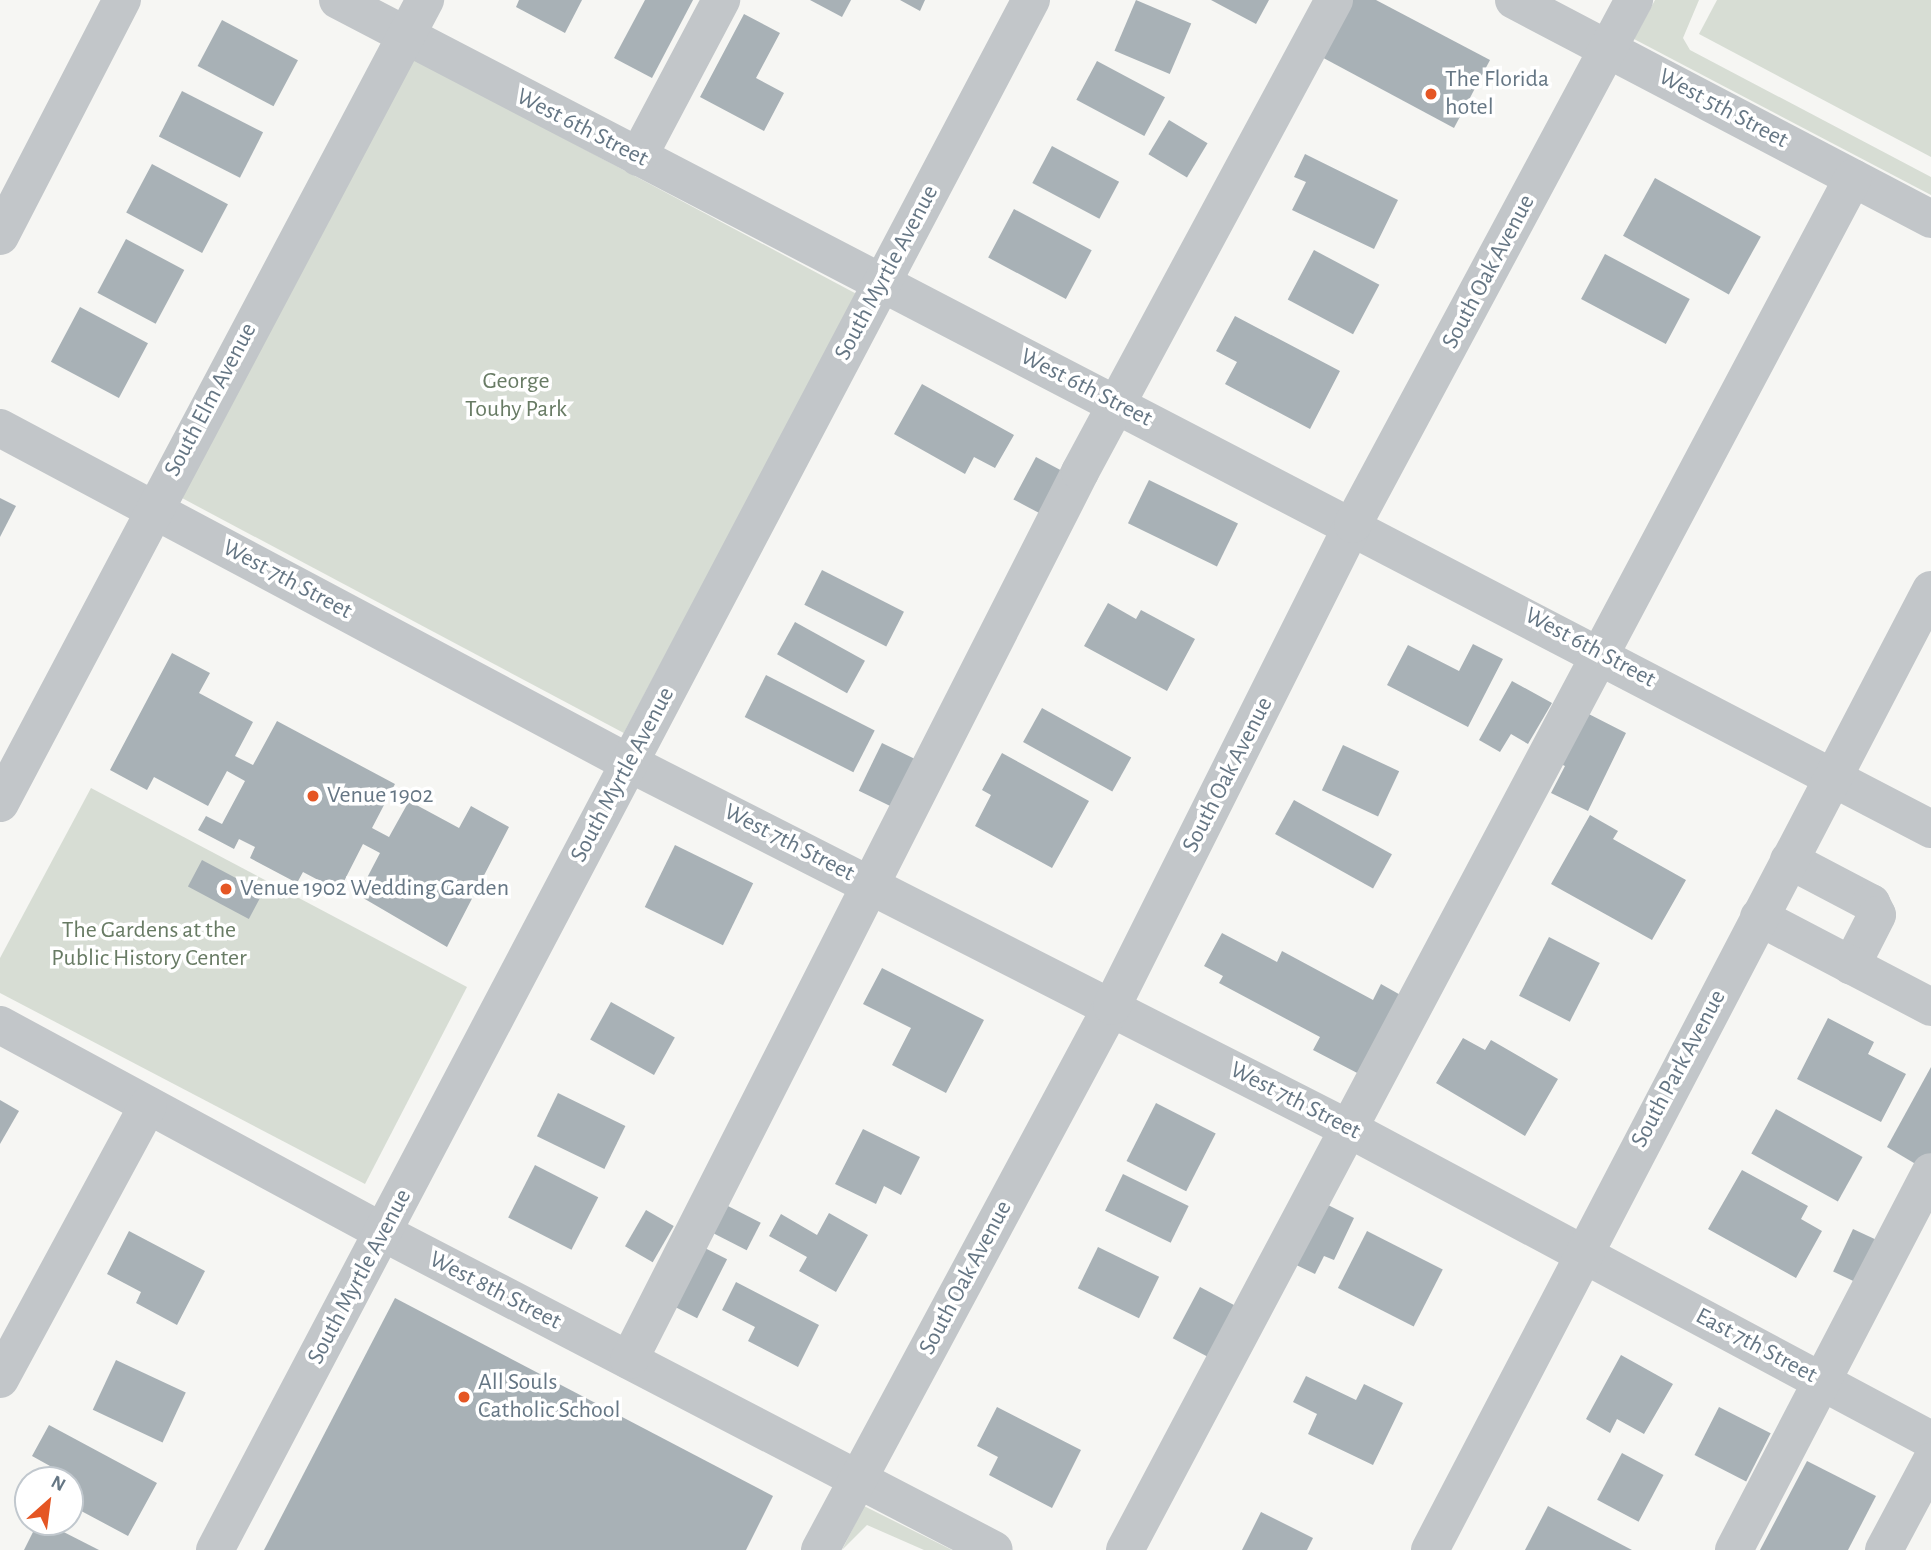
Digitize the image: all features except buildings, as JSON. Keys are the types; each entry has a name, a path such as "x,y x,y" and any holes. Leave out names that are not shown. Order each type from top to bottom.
{"street":[{"path":"0,236 122,0"},
{"name":"West 6th Street","path":"338,0 881,284 1600,652 1931,829"},
{"name":"South Elm Avenue","path":"0,803 153,508 425,0"},
{"path":"638,157 721,0"},
{"name":"South Myrtle Avenue","path":"215,1550 1031,0"},
{"path":"629,1360 1118,404 1334,0"},
{"name":"West 5th Street","path":"1514,0 1931,219"},
{"name":"South Oak Avenue","path":"820,1550 1112,1006 1353,524 1634,0"},
{"path":"1125,1550 1853,178"},
{"name":"West 7th Street","path":"0,428 629,763 1112,1006 1582,1252"},
{"name":"South Park Avenue","path":"1430,1550 1582,1252 1931,590"},
{"path":"1788,860 1871,903 1877,915 1852,966"},
{"path":"1759,917 1931,1007"},
{"name":"West 8th Street","path":"0,1025 384,1233 994,1550"},
{"path":"0,1379 148,1105"},
{"path":"1734,1550 1931,1172"},
{"name":"East 7th Street","path":"1582,1252 1931,1440"},
{"path":"1884,1550 1931,1462"}],"green space":[{"path":"1655,0 1699,0 1683,38 1690,50 1931,177 1931,195 1634,39"},
{"path":"1717,0 1931,0 1931,157 1699,34"},
{"name":"George Touhy Park","path":"413,58 857,294 624,733 180,497"},
{"name":"The Gardens at the Public History Center","path":"91,788 467,987 365,1184 0,993 0,958"},
{"path":"864,1506 952,1550 924,1550 867,1525 842,1550"}],"place":[{"name":"The Florida hotel","path":"1431,94"},
{"name":"Venue 1902","path":"313,796"},
{"name":"Venue 1902 Wedding Garden","path":"226,889"},
{"name":"All Souls Catholic School","path":"464,1397"}]}
